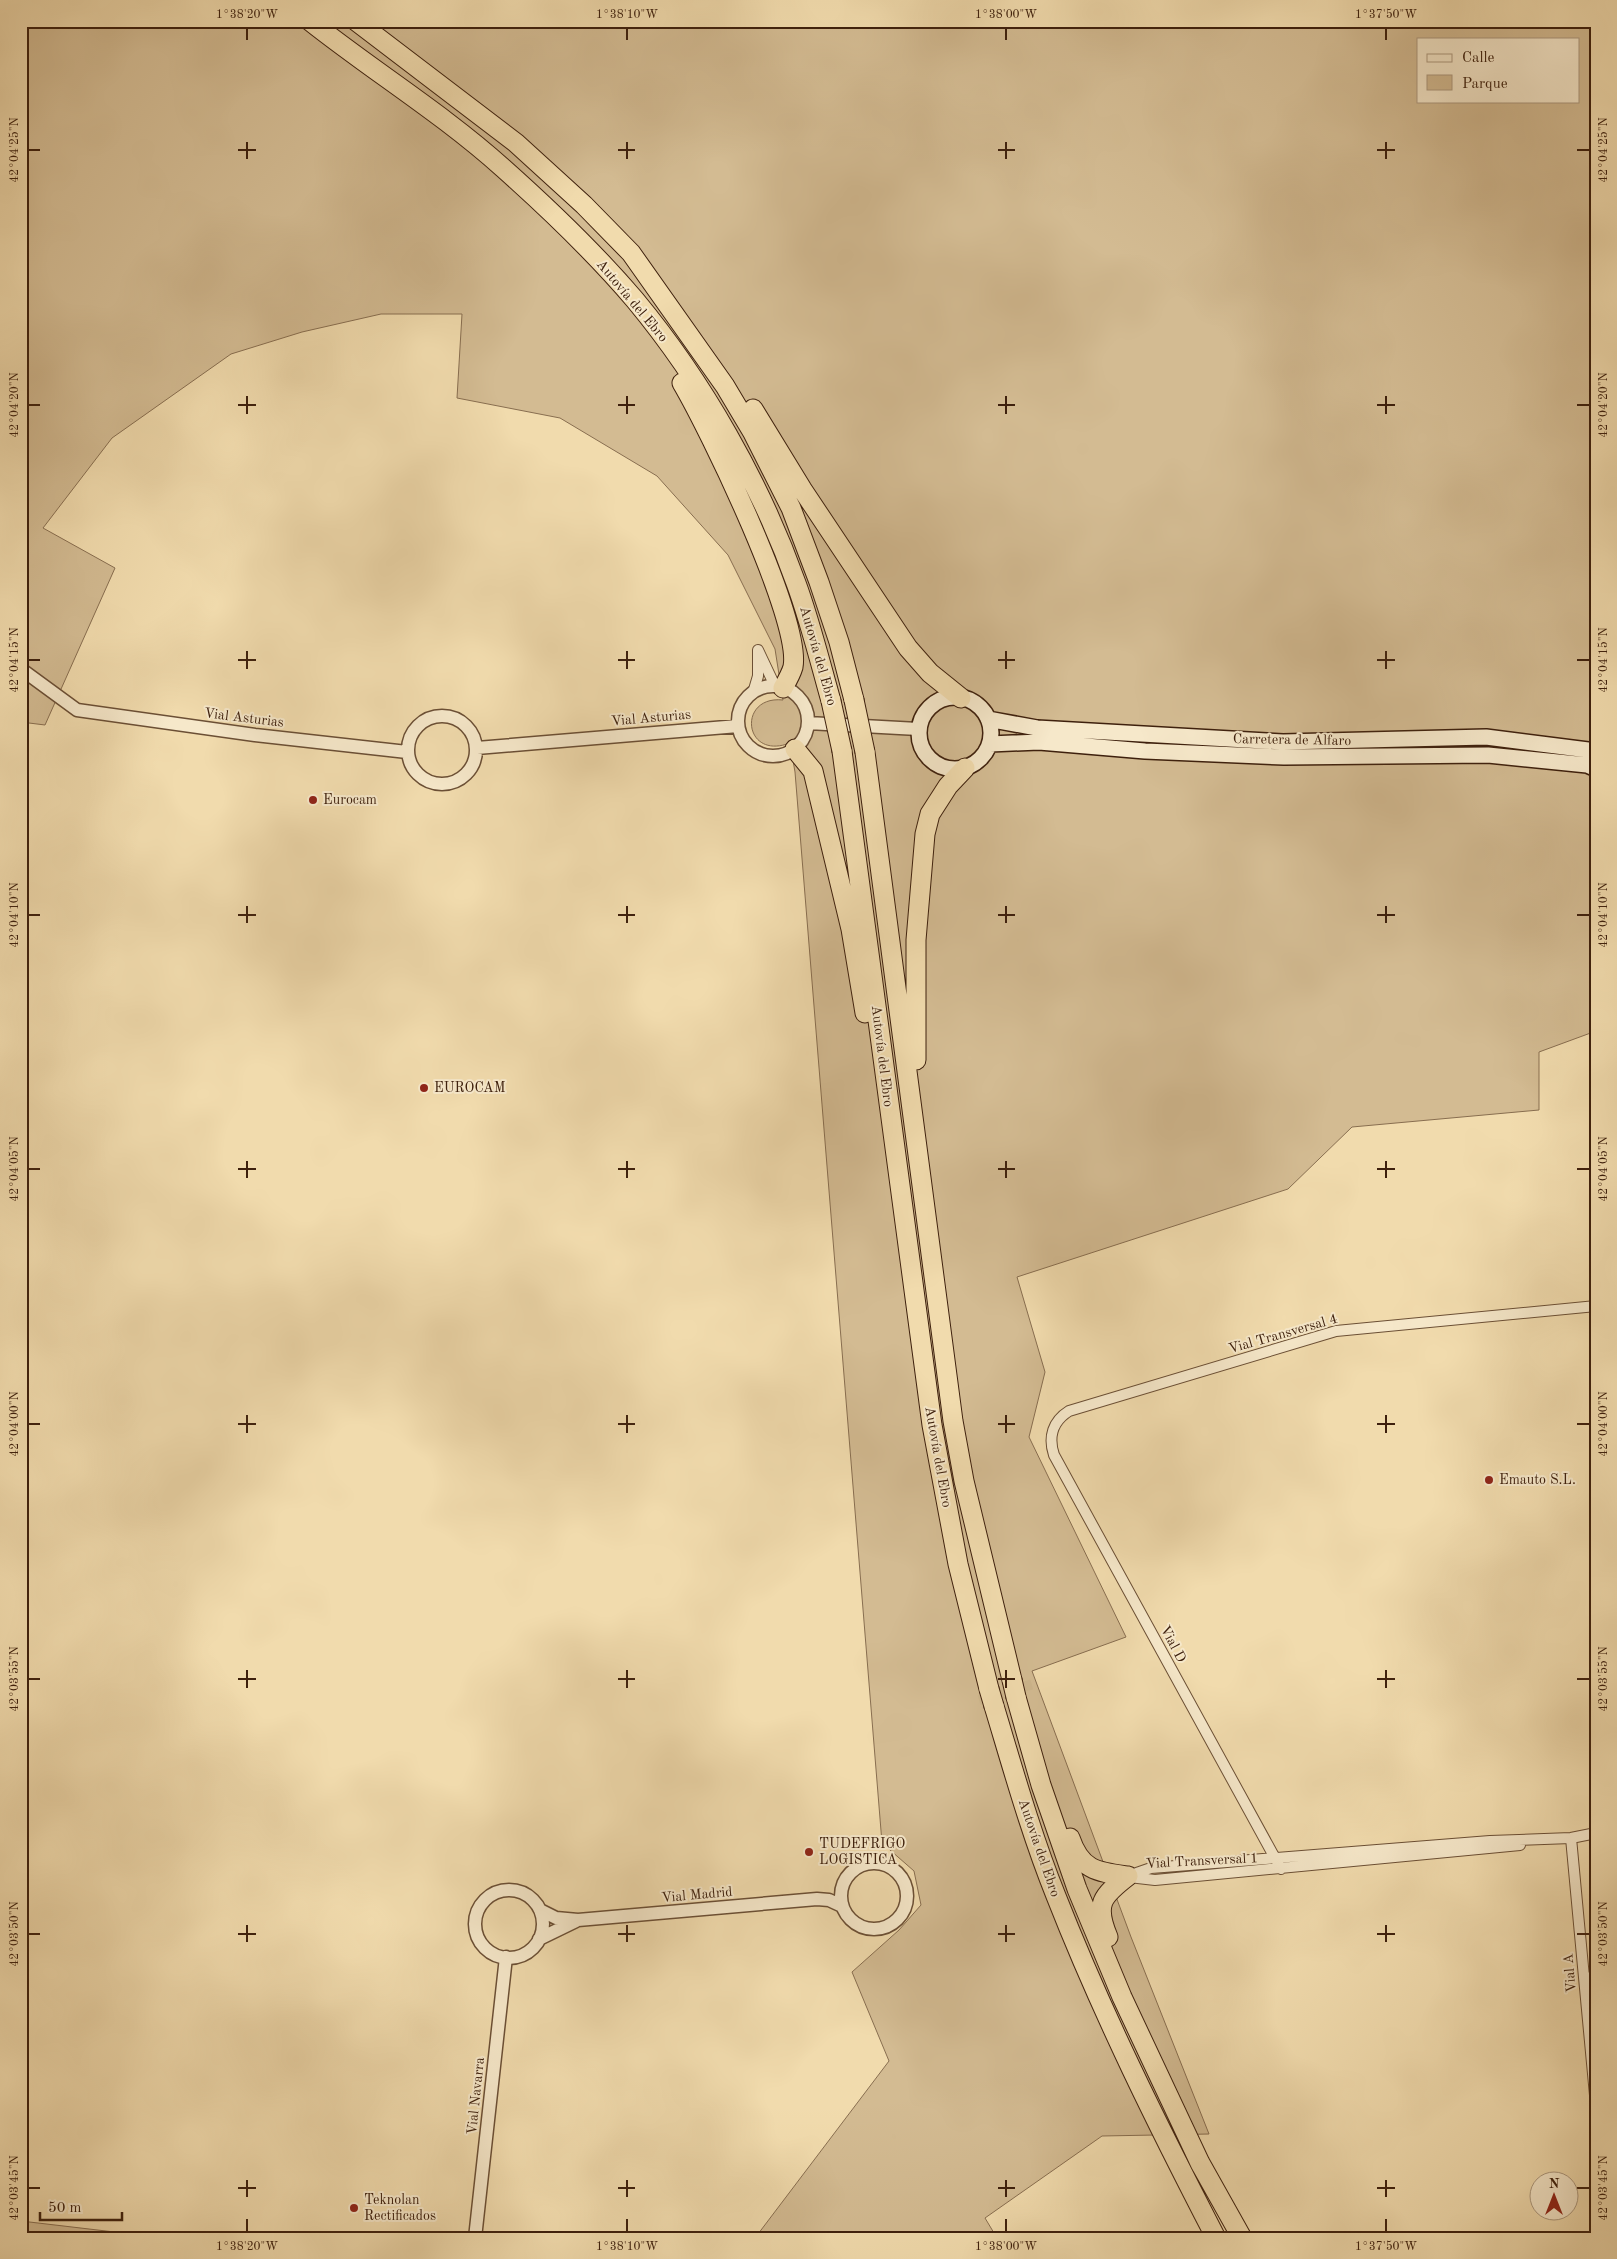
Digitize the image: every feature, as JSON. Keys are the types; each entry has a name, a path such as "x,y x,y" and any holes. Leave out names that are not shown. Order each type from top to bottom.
{"highway":[{"name":"Autovía del Ebro","path":"310,21 502,167 589,251 635,300 674,352 734,447 768,514 796,582 831,702 842,751 932,1425 958,1564 991,1697 1020,1792 1055,1894 1101,2005 1149,2108 1216,2238"},
{"name":"Autovía del Ebro","path":"356,21 516,143 584,205 631,253 726,386 753,433 790,508 819,582 839,642 865,752 917,1151 960,1456 1014,1688 1041,1785 1077,1889 1122,1996 1185,2132 1242,2238"},
{"path":"589,251 665,356 687,392 741,503 775,584 790,631 793,667 779,687"},
{"path":"631,253 671,291 744,394 802,489 908,648 930,673 961,698"},
{"path":"795,749 813,771 851,929 873,1066 896,1164"},
{"path":"917,1151 921,1117 916,1059 916,940 925,834 930,814 948,786 965,768"},
{"path":"1014,1688 1035,1730 1074,1850 1084,1864 1100,1872 1128,1876"},
{"path":"1128,1876 1103,1898 1101,1907 1102,1920 1142,2017 1179,2097 1185,2132"},
{"path":"1149,2108 1162,2154 1205,2238"}],"main road":[{"path":"948,698 961,698 984,710 988,719 991,731 990,744 976,763 965,768 944,768 935,764 926,755 919,742 918,729 923,716 931,706 948,698"},
{"name":"Carretera de Alfaro","path":"988,719 1037,728 1283,742 1486,738 1596,751"},
{"name":"Carretera de Alfaro","path":"990,744 1039,742 1146,751 1284,757 1488,754 1587,765 1596,769"}],"street":[{"path":"753,692 758,676 758,650 779,687 801,700 806,711 808,723 803,740 795,749 786,754 762,755 745,743 738,726 739,712 744,701 753,692 763,688 779,687"},
{"name":"Vial Asturias","path":"21,668 77,710 255,735 407,752"},
{"path":"440,716 454,717 465,724 474,735 477,748 475,762 468,773 458,782 445,785 431,783 419,776 411,766 407,752 409,739 416,727 427,719 440,716"},
{"path":"808,723 918,729"},
{"name":"Vial Asturias","path":"477,748 738,726"},
{"name":"Vial Transversal 4","path":"1053,1429 1057,1422 1069,1411 1336,1331 1596,1306"},
{"name":"Vial D","path":"1053,1429 1050,1442 1054,1455 1281,1869"},
{"name":"Vial Transversal 1","path":"1128,1876 1155,1880 1479,1851 1596,1833"},
{"name":"Vial A","path":"1571,1838 1596,2106"},
{"name":"Vial Transversal 1","path":"1128,1876 1151,1868 1273,1857 1490,1841 1596,1838"},
{"path":"874,1863 886,1865 898,1872 905,1883 908,1896 906,1909 899,1920 888,1927 875,1930 862,1928 851,1921 842,1906 840,1897 843,1884 850,1873 861,1866 874,1863"},
{"name":"Vial Madrid","path":"817,1899 832,1894 843,1884"},
{"path":"510,1889 525,1892 540,1910 543,1921 539,1939 528,1952 518,1956 506,1957 493,1954 483,1945 477,1934 476,1920 479,1908 488,1898 499,1892 510,1889"},
{"name":"Vial Madrid","path":"540,1910 556,1918 578,1920 817,1899 828,1900 842,1906"},
{"name":"Vial Madrid","path":"539,1939 555,1929 578,1920"},
{"name":"Vial Navarra","path":"475,2238 506,1957"},
{"path":"1585,1978 1596,1977"}],"green space":[{"path":"21,21 1596,21 1596,1031 1539,1052 1539,1110 1352,1127 1288,1189 1017,1277 1045,1372 1029,1437 1126,1637 1032,1671 1131,1937 1209,2134 1102,2136 985,2218 997,2238 755,2238 889,2061 852,1972 899,1930 921,1905 914,1871 882,1843 795,772 790,743 774,746 763,743 755,736 752,726 753,716 758,707 768,701 783,700 775,649 728,555 657,476 560,418 457,398 462,314 381,314 302,332 231,354 112,438 43,528 115,568 45,725 21,722"},
{"path":"21,2221 123,2233 122,2238 21,2238"}],"tunnel":[{"path":"979,1700 1033,1684"}],"place":[{"name":"Eurocam","path":"313,800"},
{"name":"EUROCAM","path":"424,1088"},
{"name":"Emauto S.L.","path":"1489,1480"},
{"name":"TUDEFRIGO LOGISTICA","path":"809,1852"},
{"name":"Teknolan Rectificados","path":"354,2208"}]}
